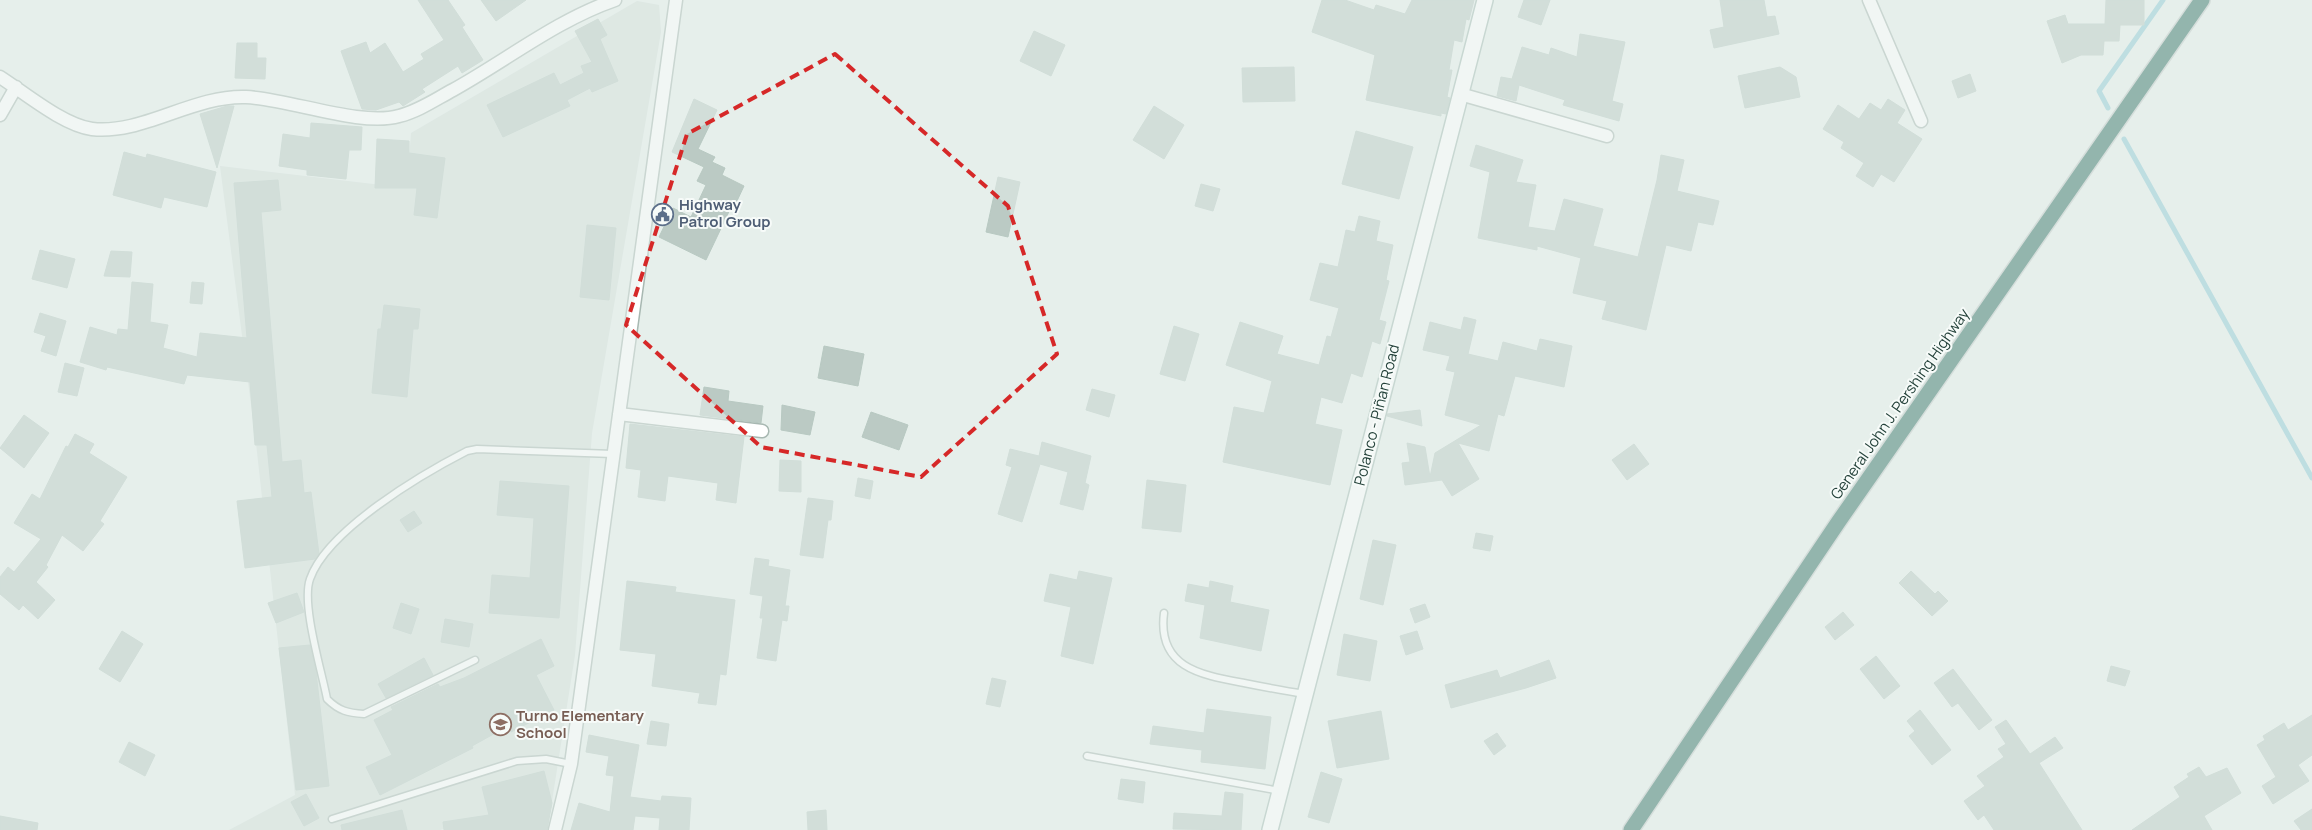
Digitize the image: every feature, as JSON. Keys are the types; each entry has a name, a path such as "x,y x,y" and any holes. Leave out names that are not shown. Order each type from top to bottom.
{"highway":[{"name":"General John J. Pershing Highway","path":"1632,830 1839,522 2202,0"}],"main road":[{"name":"Polanco - Piñan Road","path":"1270,830 1486,0"}],"street":[{"path":"0,76 60,116 78,125 92,129 115,128 148,121 184,107 245,97 374,119 398,117 416,110 463,84 559,26 615,0"},
{"path":"555,830 571,764 676,0"},
{"path":"1869,0 1921,122"},
{"path":"0,115 16,87"},
{"path":"1460,94 1607,136"},
{"path":"620,414 762,431"}],"lane":[{"path":"475,660 364,714 348,713 336,708 328,699 309,605 310,580 322,556 339,536 376,507 467,452 477,449 613,454"},
{"path":"1164,613 1165,642 1175,658 1190,670 1211,677 1305,694"},
{"path":"1087,756 1280,791"},
{"path":"332,819 517,761 538,759 571,764"}],"highlighted area":[{"path":"835,54 1008,206 1057,354 921,477 761,447 626,325 687,134"}],"shaded area":[{"path":"637,1 659,5 661,32 592,433 575,655 552,801 440,830 229,830 295,795 256,443 220,166 407,188 411,133"}],"building":[{"path":"418,0 448,0 465,25 462,27 483,60 462,73 458,66 422,89 425,92 403,106 399,102 376,110 362,109 341,51 366,42 370,53 385,43 403,72 424,59 421,54 444,40"},
{"path":"481,0 526,0 496,21"},
{"path":"1322,0 1345,0 1374,10 1376,5 1405,14 1412,0 1474,0 1469,20 1466,19 1462,42 1454,40 1449,70 1452,70 1447,97 1450,98 1446,114 1441,113 1441,116 1366,100 1375,55 1312,32"},
{"path":"1524,0 1550,0 1541,25 1518,17"},
{"path":"1720,0 1764,0 1767,17 1775,16 1779,34 1714,48 1710,30 1724,27"},
{"path":"2106,0 2144,0 2144,25 2120,25 2119,41 2104,41 2103,55 2081,55 2062,63 2047,21 2065,15 2068,24 2105,24"},
{"path":"598,19 607,35 600,39 618,81 592,92 590,88 567,100 570,106 503,137 487,105 554,73 560,85 584,73 581,66 592,62 575,31"},
{"path":"1034,31 1065,45 1051,76 1020,61"},
{"path":"1580,34 1625,42 1612,101 1623,104 1619,121 1563,105 1565,100 1519,85 1516,101 1497,96 1501,77 1512,79 1522,47 1549,55 1551,48 1577,57"},
{"path":"237,43 257,43 257,58 266,58 265,79 235,78"},
{"path":"1294,67 1295,101 1243,102 1242,68"},
{"path":"1780,67 1796,77 1800,97 1745,108 1738,76"},
{"path":"1970,74 1976,91 1958,98 1952,81"},
{"path":"694,99 717,110 698,149 715,157 712,162 725,168 722,175 744,186 736,203 734,201 706,260 659,237 673,208 691,217 706,185 697,181 704,167 672,152"},
{"path":"1888,99 1905,110 1897,123 1922,139 1894,182 1881,174 1873,187 1856,176 1864,163 1841,148 1844,142 1823,129 1838,105 1859,119 1870,103 1881,110"},
{"path":"227,106 234,106 217,168 200,114"},
{"path":"1154,106 1184,125 1164,159 1133,140"},
{"path":"311,123 362,127 361,150 349,150 346,179 307,175 307,170 279,166 283,134 310,138"},
{"path":"1356,131 1413,147 1399,199 1342,184"},
{"path":"377,139 409,141 409,153 445,158 437,218 414,215 417,188 375,188"},
{"path":"1476,145 1523,160 1516,182 1536,185 1528,227 1555,231 1564,199 1603,209 1593,246 1638,257 1657,180 1661,155 1684,160 1677,191 1719,201 1713,225 1698,222 1691,251 1666,245 1646,330 1602,319 1607,301 1573,293 1581,258 1537,246 1537,250 1478,238 1490,172 1470,166"},
{"path":"124,152 146,158 147,154 216,172 207,207 164,197 161,208 113,195"},
{"path":"998,177 1020,182 1008,237 986,232"},
{"path":"278,180 281,210 261,212 282,462 301,460 304,493 311,492 319,554 315,559 245,568 237,501 272,497 267,445 255,445 250,382 187,375 184,384 107,367 106,370 80,362 90,327 117,335 118,329 128,330 132,282 153,284 150,322 168,325 163,348 197,357 200,333 247,338 234,183"},
{"path":"1201,184 1220,189 1213,211 1195,206"},
{"path":"1359,216 1380,221 1376,241 1393,245 1386,280 1389,281 1379,320 1386,322 1380,344 1372,341 1362,377 1351,373 1342,403 1321,397 1315,424 1342,430 1330,485 1223,462 1234,407 1264,413 1272,381 1226,365 1240,322 1283,336 1277,354 1319,365 1327,336 1331,337 1339,308 1310,300 1320,263 1338,267 1346,230 1355,232"},
{"path":"587,225 616,228 609,300 580,297"},
{"path":"40,250 75,259 67,288 32,279"},
{"path":"111,251 132,252 130,277 104,276"},
{"path":"192,282 204,283 202,304 190,303"},
{"path":"384,305 420,309 418,329 413,329 407,397 372,393 378,329 381,329"},
{"path":"40,313 66,321 56,356 41,351 46,336 34,332"},
{"path":"1464,317 1476,320 1468,354 1498,361 1503,342 1537,351 1540,339 1572,346 1564,387 1515,376 1504,416 1498,414 1489,451 1458,443 1479,479 1452,496 1442,480 1405,485 1402,463 1410,462 1407,443 1425,447 1430,477 1435,453 1481,425 1445,415 1455,372 1446,370 1450,356 1423,350 1430,322 1461,330"},
{"path":"1174,326 1199,334 1185,381 1160,374"},
{"path":"824,346 864,354 858,386 818,378"},
{"path":"65,363 84,368 77,396 58,392"},
{"path":"704,387 729,391 728,401 763,406 761,423 700,415"},
{"path":"1092,389 1115,395 1109,417 1086,410"},
{"path":"782,405 815,412 810,435 781,430"},
{"path":"1420,410 1422,426 1387,416 1387,414"},
{"path":"871,412 908,425 899,450 862,437"},
{"path":"24,415 49,433 24,468 0,448"},
{"path":"630,424 744,437 736,503 716,500 718,483 668,476 665,501 638,497 641,470 626,468"},
{"path":"75,434 94,444 89,453 127,477 100,521 104,524 83,551 62,535 46,565 48,567 36,582 55,600 38,619 23,605 19,610 0,594 0,577 8,567 14,572 41,539 14,523 32,494 40,499 66,446 68,447"},
{"path":"1042,442 1091,456 1085,483 1089,485 1083,510 1060,504 1068,472 1040,464 1022,522 998,514 1012,467 1006,465 1010,449 1039,456"},
{"path":"1634,444 1649,464 1627,480 1612,460"},
{"path":"780,460 801,461 801,492 779,491"},
{"path":"858,478 873,481 870,499 855,496"},
{"path":"1147,480 1186,485 1181,532 1142,528"},
{"path":"500,481 569,486 559,618 489,613 492,575 530,578 534,518 497,515"},
{"path":"808,498 833,501 831,520 828,520 823,558 800,555"},
{"path":"414,511 422,523 408,532 400,520"},
{"path":"1476,533 1493,536 1490,551 1473,548"},
{"path":"1373,540 1396,545 1383,605 1360,599"},
{"path":"755,558 769,560 768,566 790,570 785,606 789,606 787,621 782,620 776,661 757,658 763,618 760,618 763,596 750,594"},
{"path":"1079,571 1112,578 1093,664 1061,656 1071,607 1044,601 1050,574 1077,580"},
{"path":"1911,571 1935,594 1938,591 1948,601 1932,616 1899,583"},
{"path":"627,581 676,587 675,592 735,600 726,675 720,674 716,705 698,703 700,693 652,686 656,654 620,650"},
{"path":"1210,581 1233,586 1230,602 1269,610 1261,651 1200,638 1205,605 1185,601 1188,584 1209,588"},
{"path":"297,593 304,612 276,623 268,603"},
{"path":"401,603 419,609 411,634 393,628"},
{"path":"1425,604 1430,617 1415,623 1410,609"},
{"path":"1843,612 1854,625 1835,640 1825,627"},
{"path":"445,619 473,624 469,647 441,642"},
{"path":"122,631 143,644 120,682 99,669"},
{"path":"1417,631 1423,649 1406,655 1400,636"},
{"path":"1344,634 1377,641 1370,681 1337,675"},
{"path":"541,639 554,666 536,675 554,710 511,732 508,726 472,746 473,748 380,795 366,767 392,755 374,720 393,710 391,707 438,684 440,687 464,678"},
{"path":"310,645 316,672 329,786 296,790 279,648"},
{"path":"1876,656 1900,686 1884,699 1860,669"},
{"path":"424,658 433,675 386,698 378,684"},
{"path":"1549,660 1556,678 1451,708 1445,685 1497,670 1500,678"},
{"path":"2111,666 2130,671 2125,686 2107,681"},
{"path":"1953,669 1992,720 1979,730 1958,703 1952,707 1934,683"},
{"path":"992,678 1006,681 1000,707 986,704"},
{"path":"1207,709 1271,717 1265,769 1201,762 1202,750 1150,744 1153,726 1204,733"},
{"path":"1920,710 1951,750 1932,765 1909,736 1915,731 1907,721"},
{"path":"1381,711 1389,759 1337,768 1328,721"},
{"path":"2312,715 2312,755 2298,765 2309,781 2273,804 2262,786 2276,777 2257,745 2265,740 2263,736 2284,723 2288,730"},
{"path":"2006,720 2030,754 2055,737 2063,748 2039,763 2082,830 1994,830 1984,815 1978,820 1964,801 1985,786 1977,776 2004,757 1998,749 2006,744 1995,727"},
{"path":"651,721 669,724 666,746 647,744"},
{"path":"1497,733 1506,746 1494,755 1484,741"},
{"path":"589,735 639,745 630,797 661,801 662,796 691,798 689,830 659,830 660,818 635,816 633,830 571,830 579,803 610,812 614,776 606,775 609,756 586,752"},
{"path":"129,742 155,755 145,776 119,762"},
{"path":"2199,767 2206,777 2227,768 2241,793 2204,816 2212,830 2132,830 2180,797 2174,787 2189,777 2187,774"},
{"path":"544,771 552,803 547,830 444,830 443,822 489,815 482,787"},
{"path":"1321,772 1342,779 1329,823 1308,817"},
{"path":"1121,779 1145,782 1143,803 1118,799"},
{"path":"1225,792 1243,794 1241,830 1173,829 1174,813 1222,816"},
{"path":"306,794 319,818 304,826 291,802"},
{"path":"2312,809 2312,830 2301,830 2294,821"},
{"path":"402,810 407,830 342,830 341,825"},
{"path":"826,810 827,830 808,830 807,812"},
{"path":"0,816 38,823 37,830 0,830"}],"waterway":[{"path":"2108,108 2099,91 2163,0"},
{"path":"2124,139 2312,478"}],"place":[{"name":"Highway Patrol Group","path":"663,214"},
{"name":"Turno Elementary School","path":"500,725"}]}
